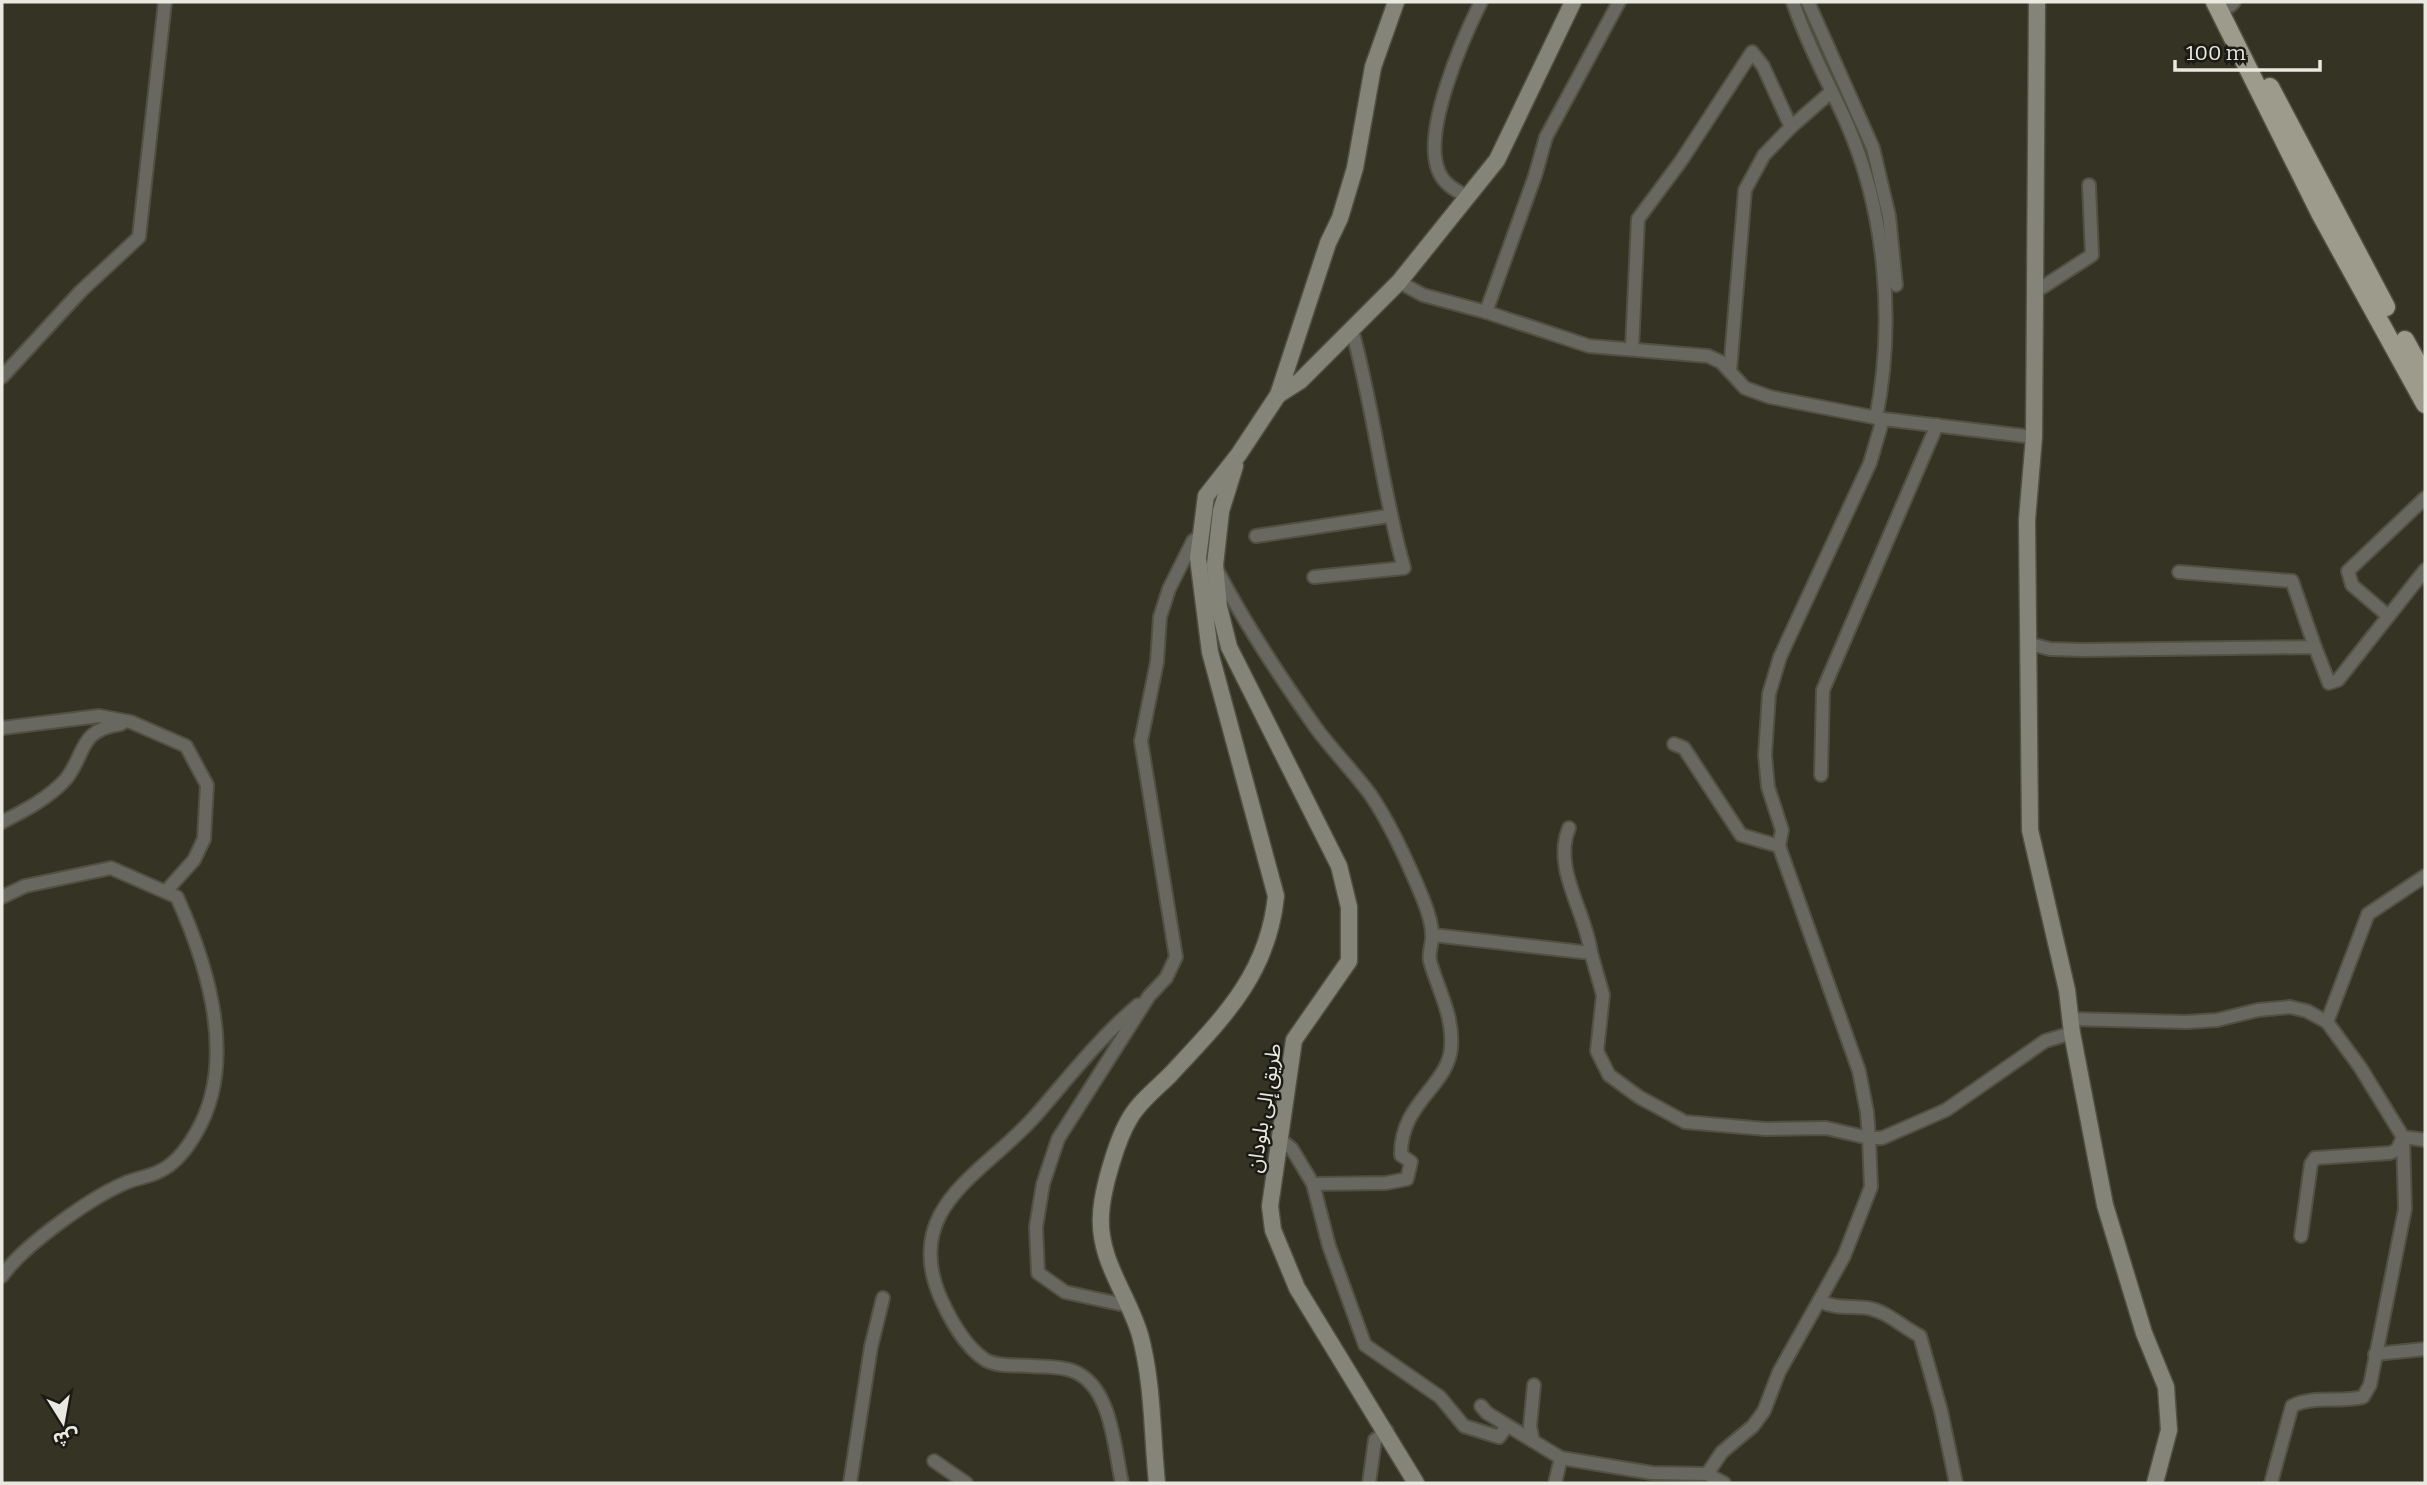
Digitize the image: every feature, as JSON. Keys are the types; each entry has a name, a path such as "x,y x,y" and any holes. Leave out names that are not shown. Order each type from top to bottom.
{"main road":[{"path":"1157,1483 1145,1359 1129,1306 1107,1261 1101,1213 1112,1166 1130,1118 1234,1003 1259,963 1272,930 1276,896 1210,652 1198,558 1206,496 1239,454 1278,395 1355,168 1373,67 1398,2"},
{"path":"1278,395 1300,381 1399,282 1497,160 1573,2"},
{"path":"2037,2 2034,437 2028,520 2030,830 2072,1026 2105,1205 2144,1333 2166,1387 2169,1430 2155,1483"},
{"path":"2227,3 2332,208 2425,377"},
{"path":"2227,3 2321,215 2425,404"},
{"name":"طريق إلى بلودان","path":"1239,454 1221,511 1214,565 1219,607 1229,647 1339,866 1349,907 1349,961 1294,1040 1270,1206 1273,1230 1284,1263 1297,1288 1387,1431 1416,1483"}],"street":[{"path":"2,377 81,291 139,237 165,2"},
{"path":"1466,196 1451,188 1438,170 1435,138 1444,93 1481,2"},
{"path":"1486,312 1535,176 1546,137 1619,2"},
{"path":"1707,1474 1722,1452 1753,1426 1764,1411 1791,1349 1844,1255 1871,1186 1867,1112 1859,1071 1779,846 1782,830 1768,787 1765,755 1769,694 1780,657 1870,463 1879,419 1886,346 1874,207 1848,125 1805,38 1793,2"},
{"path":"1808,2 1873,148 1889,216 1896,285"},
{"path":"1632,349 1638,219 1681,161 1752,51 1763,66 1791,127"},
{"path":"1730,371 1745,190 1764,155 1831,92"},
{"path":"2035,292 2092,255 2090,185"},
{"path":"1399,282 1423,295 1486,312 1589,346 1708,356 1730,371 1745,388 1770,397 1879,419 2034,437"},
{"path":"1314,577 1404,568 1389,516 1376,429 1352,330"},
{"path":"1821,775 1823,690 1937,425"},
{"path":"2387,615 2352,585 2348,571 2425,498"},
{"path":"1256,536 1389,516"},
{"path":"1122,1483 1106,1408 1084,1377 1071,1370 986,1361 967,1343 948,1315 935,1286 929,1252 933,1230 954,1191 1018,1135 1117,1023 1166,978 1176,957 1141,741 1157,662 1160,617 1169,589 1193,541 1201,535"},
{"path":"1214,565 1254,638 1316,727 1369,793 1387,822 1424,900 1433,935 1429,958 1445,999 1451,1049 1447,1066 1424,1094 1400,1137 1401,1156 1411,1162 1407,1178 1386,1183 1312,1184"},
{"path":"2179,572 2291,581 2329,683 2339,680 2387,615 2425,570"},
{"path":"2029,643 2050,649 2084,650 2315,647"},
{"path":"2,728 99,716 131,722 186,746 207,785 204,839 194,860 167,890"},
{"path":"2,822 32,807 66,778 83,743 108,726 131,722"},
{"path":"1674,744 1685,748 1701,778 1741,835 1779,846"},
{"path":"1569,828 1564,841 1564,865 1586,923 1603,995 1597,1051 1609,1075 1639,1097 1685,1122 1766,1129 1826,1128 1869,1138 1882,1138 1946,1110 2045,1041 2072,1026 2207,1021 2290,1007 2307,1011 2328,1022 2360,1067 2403,1137 2405,1209 2372,1378 2363,1397 2350,1401 2300,1402 2292,1406 2271,1483"},
{"path":"2,897 25,886 111,868 167,890 177,897 186,917 213,1012 216,1066 209,1109 189,1145 162,1171 118,1186 47,1232 2,1276"},
{"path":"2328,1022 2368,914 2425,876"},
{"path":"1433,935 1591,953"},
{"path":"1129,1306 1065,1292 1038,1273 1036,1227 1043,1184 1058,1139 1149,996"},
{"path":"2403,1137 2425,1140"},
{"path":"2301,1236 2311,1164 2315,1158 2390,1153 2397,1150 2403,1137"},
{"path":"1280,1139 1292,1149 1312,1184 1329,1246 1365,1345 1440,1397 1464,1426 1499,1437 1507,1426"},
{"path":"850,1483 871,1346 883,1298"},
{"path":"1819,1301 1832,1307 1867,1308 1886,1314 1899,1326 1920,1336 1941,1411 1956,1483"},
{"path":"2375,1354 2425,1349"},
{"path":"1533,1441 1530,1426 1534,1384"},
{"path":"1481,1406 1507,1426 1561,1458 1652,1473 1707,1474 1724,1483"},
{"path":"1369,1483 1375,1440 1387,1431"},
{"path":"1555,1483 1561,1458"},
{"path":"934,1461 966,1483"}]}
